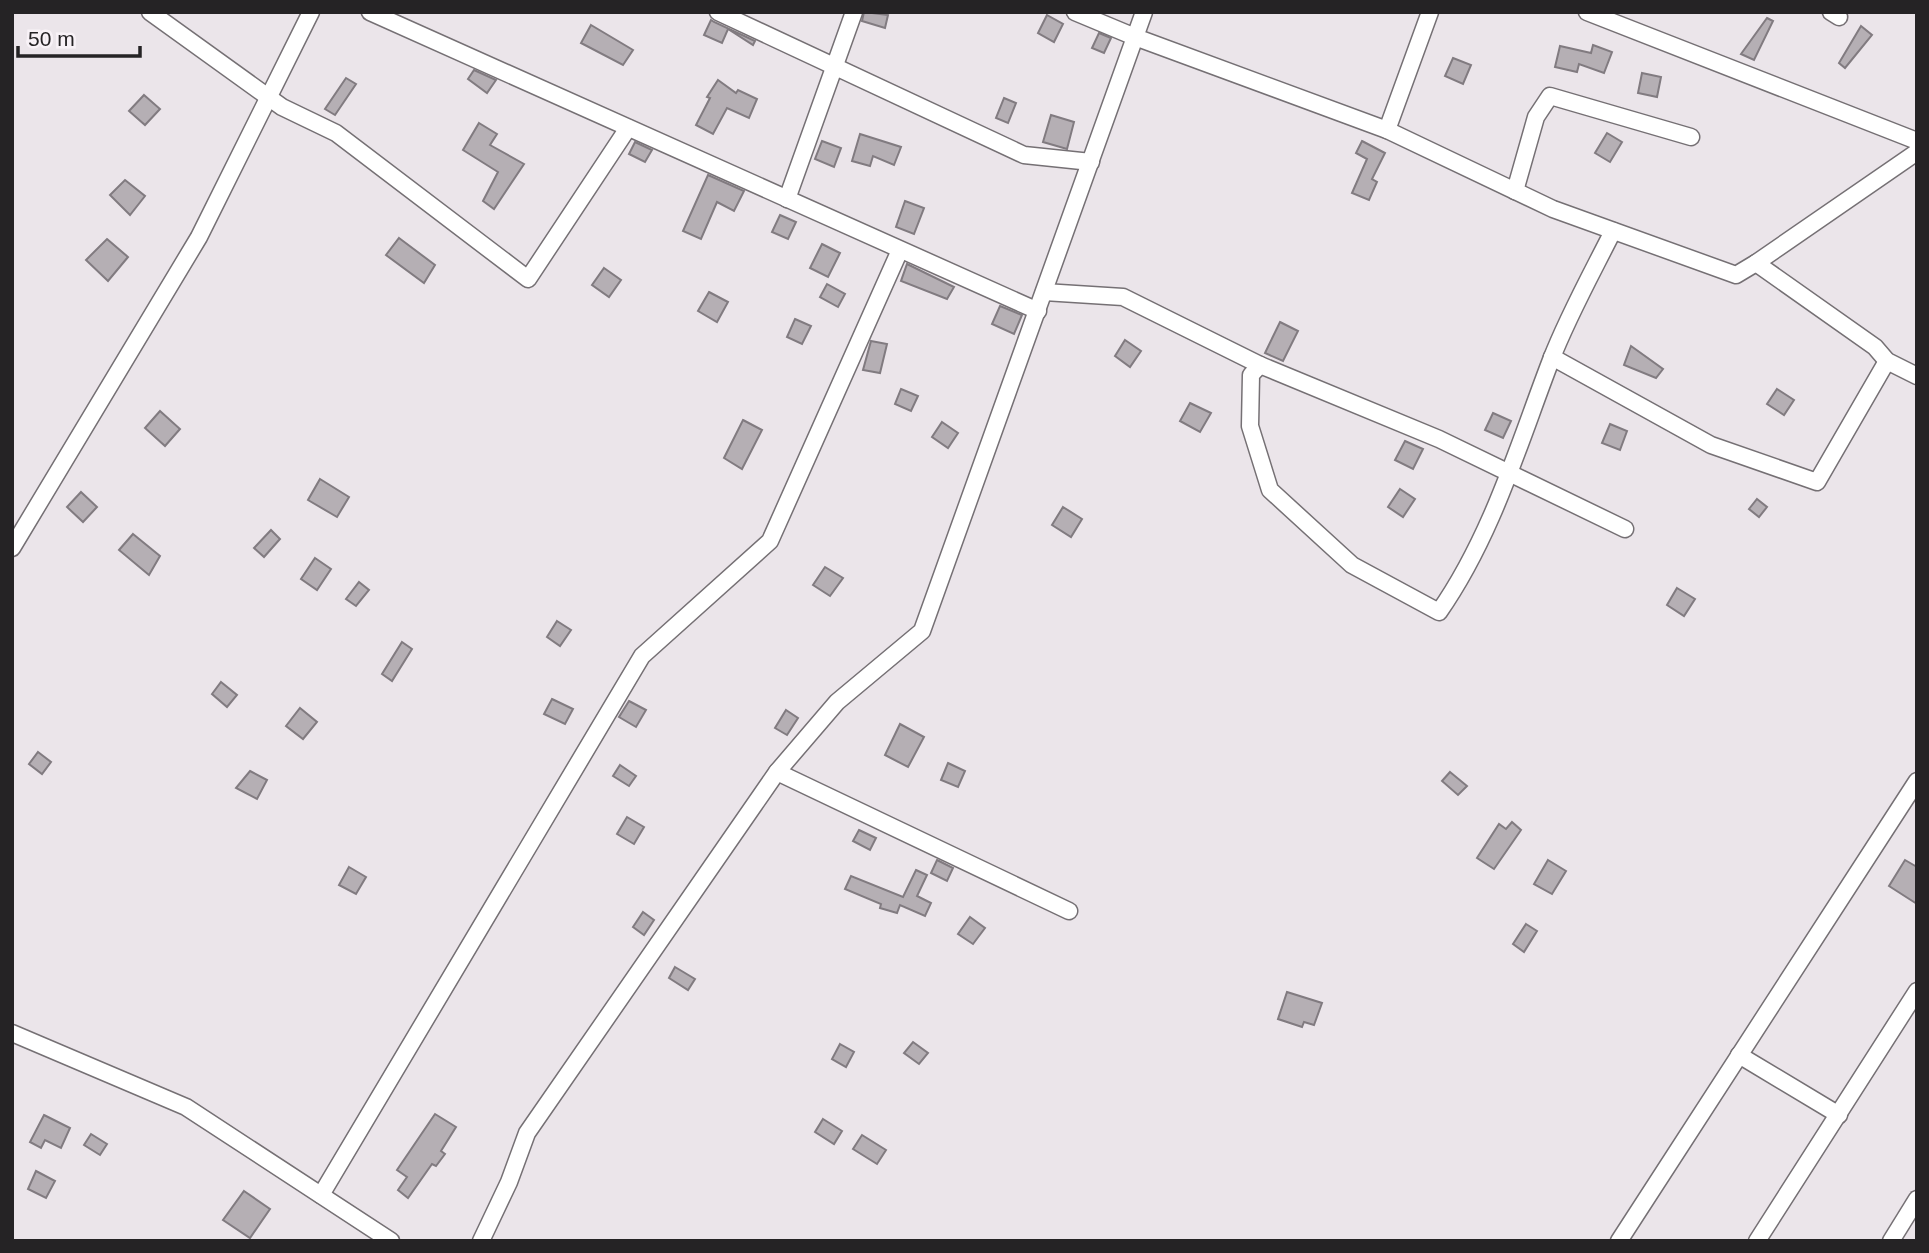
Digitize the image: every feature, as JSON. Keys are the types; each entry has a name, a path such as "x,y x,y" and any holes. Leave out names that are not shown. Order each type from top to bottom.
{"street":[{"path":"150,12 269,97 336,133 528,279 628,128"},
{"path":"12,548 200,237 311,12"},
{"path":"370,12 1038,311"},
{"path":"719,12 833,68 1024,155 1091,162"},
{"path":"787,199 854,12"},
{"path":"1075,12 1135,37 1387,130 1553,209 1736,275 1917,152"},
{"path":"481,1241 509,1182 527,1133 777,772 837,702 922,631 1144,12"},
{"path":"1387,130 1430,12"},
{"path":"1587,12 1917,141"},
{"path":"1515,191 1536,117 1550,96 1691,138"},
{"path":"1260,365 1251,375 1250,426 1270,490 1352,565 1439,612 1458,585 1510,475 1552,357 1613,231"},
{"path":"321,1195 642,656 770,541 900,250"},
{"path":"1756,263 1875,347 1887,360 1917,376"},
{"path":"1044,292 1123,297 1260,365 1439,439 1625,528"},
{"path":"1552,357 1711,444 1817,482 1887,360"},
{"path":"777,772 1069,911"},
{"path":"1619,1241 1917,781"},
{"path":"1758,1241 1917,991"},
{"path":"12,1033 186,1107 391,1241"},
{"path":"1739,1055 1839,1115"},
{"path":"1891,1241 1917,1199"}],"building":[{"path":"864,12 888,15 885,28 862,21"},
{"path":"1047,15 1063,24 1054,42 1038,33"},
{"path":"1767,18 1773,21 1754,60 1741,54"},
{"path":"711,20 755,41 753,45 728,29 722,43 704,35"},
{"path":"591,25 633,50 623,65 581,43"},
{"path":"1861,26 1872,35 1845,68 1839,63"},
{"path":"1099,33 1111,38 1104,53 1092,48"},
{"path":"1593,45 1612,52 1604,73 1579,64 1577,72 1555,67 1560,46 1591,53"},
{"path":"1453,58 1471,65 1463,84 1445,76"},
{"path":"474,70 496,80 487,93 468,79"},
{"path":"1642,73 1661,77 1657,97 1638,93"},
{"path":"346,78 356,84 335,115 325,109"},
{"path":"718,80 736,93 738,90 757,99 749,118 727,108 713,134 696,125 710,98 707,97"},
{"path":"144,95 160,109 145,125 129,111"},
{"path":"1004,98 1016,103 1008,123 996,118"},
{"path":"1051,115 1074,122 1067,149 1043,142"},
{"path":"479,123 497,134 490,145 524,164 494,209 483,201 498,172 463,150"},
{"path":"1607,133 1622,142 1610,162 1595,153"},
{"path":"860,134 901,147 894,165 873,156 870,166 852,161"},
{"path":"822,141 841,148 834,167 815,159"},
{"path":"1362,141 1385,153 1372,179 1377,182 1369,200 1352,193 1367,159 1356,153"},
{"path":"635,142 652,150 645,162 629,154"},
{"path":"708,175 744,191 734,211 717,202 701,239 683,231"},
{"path":"125,180 145,196 130,215 110,195"},
{"path":"905,201 924,208 914,234 896,227"},
{"path":"780,215 796,222 788,239 772,232"},
{"path":"399,238 435,265 424,283 386,255"},
{"path":"107,239 128,257 108,281 86,260"},
{"path":"822,244 840,253 828,277 810,268"},
{"path":"907,264 954,287 947,299 901,281"},
{"path":"604,268 621,280 609,297 592,285"},
{"path":"827,284 845,294 838,307 820,297"},
{"path":"709,292 728,302 717,322 698,311"},
{"path":"1000,306 1022,315 1014,334 992,324"},
{"path":"795,319 811,326 802,344 787,337"},
{"path":"1280,322 1298,331 1283,361 1265,353"},
{"path":"1125,340 1141,351 1130,367 1115,356"},
{"path":"871,341 887,344 880,373 863,370"},
{"path":"1631,346 1663,369 1656,378 1624,365"},
{"path":"901,389 918,396 911,411 895,404"},
{"path":"1777,389 1794,400 1784,415 1767,404"},
{"path":"1190,403 1211,413 1200,432 1180,421"},
{"path":"160,411 180,429 165,446 145,428"},
{"path":"1493,413 1511,421 1503,438 1485,430"},
{"path":"743,420 762,430 742,469 724,458"},
{"path":"942,422 958,433 948,448 932,437"},
{"path":"1610,424 1627,431 1620,450 1602,443"},
{"path":"1405,441 1423,449 1413,469 1395,460"},
{"path":"320,479 349,497 337,517 308,500"},
{"path":"1400,489 1415,499 1403,517 1388,507"},
{"path":"81,492 97,507 83,522 67,507"},
{"path":"1757,499 1767,507 1759,517 1749,509"},
{"path":"1063,507 1082,519 1071,537 1052,525"},
{"path":"271,530 280,539 264,557 254,548"},
{"path":"133,534 160,556 149,575 119,550"},
{"path":"315,558 331,569 317,590 301,579"},
{"path":"825,567 843,578 830,596 813,585"},
{"path":"359,582 369,590 356,606 346,599"},
{"path":"1677,588 1695,599 1684,616 1667,605"},
{"path":"557,621 571,630 560,646 547,637"},
{"path":"402,642 412,649 392,681 382,674"},
{"path":"221,682 237,695 227,707 212,694"},
{"path":"552,699 573,709 565,724 544,714"},
{"path":"629,701 646,710 636,727 619,717"},
{"path":"300,708 317,722 303,739 286,726"},
{"path":"786,710 798,718 787,735 775,728"},
{"path":"900,724 924,737 908,767 885,755"},
{"path":"38,752 51,762 42,774 29,764"},
{"path":"948,763 965,771 958,787 941,780"},
{"path":"620,765 636,776 629,786 613,776"},
{"path":"250,771 267,780 257,799 236,788"},
{"path":"1450,772 1467,786 1458,795 1442,781"},
{"path":"627,817 644,827 634,844 617,834"},
{"path":"1512,822 1521,830 1494,869 1477,858 1499,824 1506,829"},
{"path":"859,830 876,838 870,850 853,841"},
{"path":"937,860 953,868 947,881 931,873"},
{"path":"1548,860 1566,871 1552,894 1534,884"},
{"path":"1905,860 1917,867 1917,904 1889,886"},
{"path":"349,867 366,877 356,894 339,885"},
{"path":"916,870 927,875 917,896 931,903 925,916 900,905 897,913 880,908 881,904 845,889 851,876 903,897"},
{"path":"643,912 654,920 644,935 633,927"},
{"path":"970,917 985,928 973,944 958,934"},
{"path":"1526,924 1537,931 1524,952 1513,944"},
{"path":"675,967 695,979 688,990 669,978"},
{"path":"1287,992 1322,1003 1314,1025 1304,1022 1302,1027 1278,1019"},
{"path":"913,1042 928,1053 919,1064 904,1053"},
{"path":"840,1044 854,1052 846,1067 832,1059"},
{"path":"435,1114 456,1127 441,1151 445,1154 436,1166 432,1164 408,1198 398,1190 407,1177 397,1170"},
{"path":"44,1115 70,1128 61,1148 45,1140 41,1148 30,1142"},
{"path":"823,1119 842,1131 834,1144 815,1132"},
{"path":"91,1134 107,1144 100,1155 84,1145"},
{"path":"862,1135 886,1150 877,1164 853,1149"},
{"path":"36,1171 55,1181 46,1198 28,1189"},
{"path":"244,1191 270,1209 250,1238 223,1220"}]}
